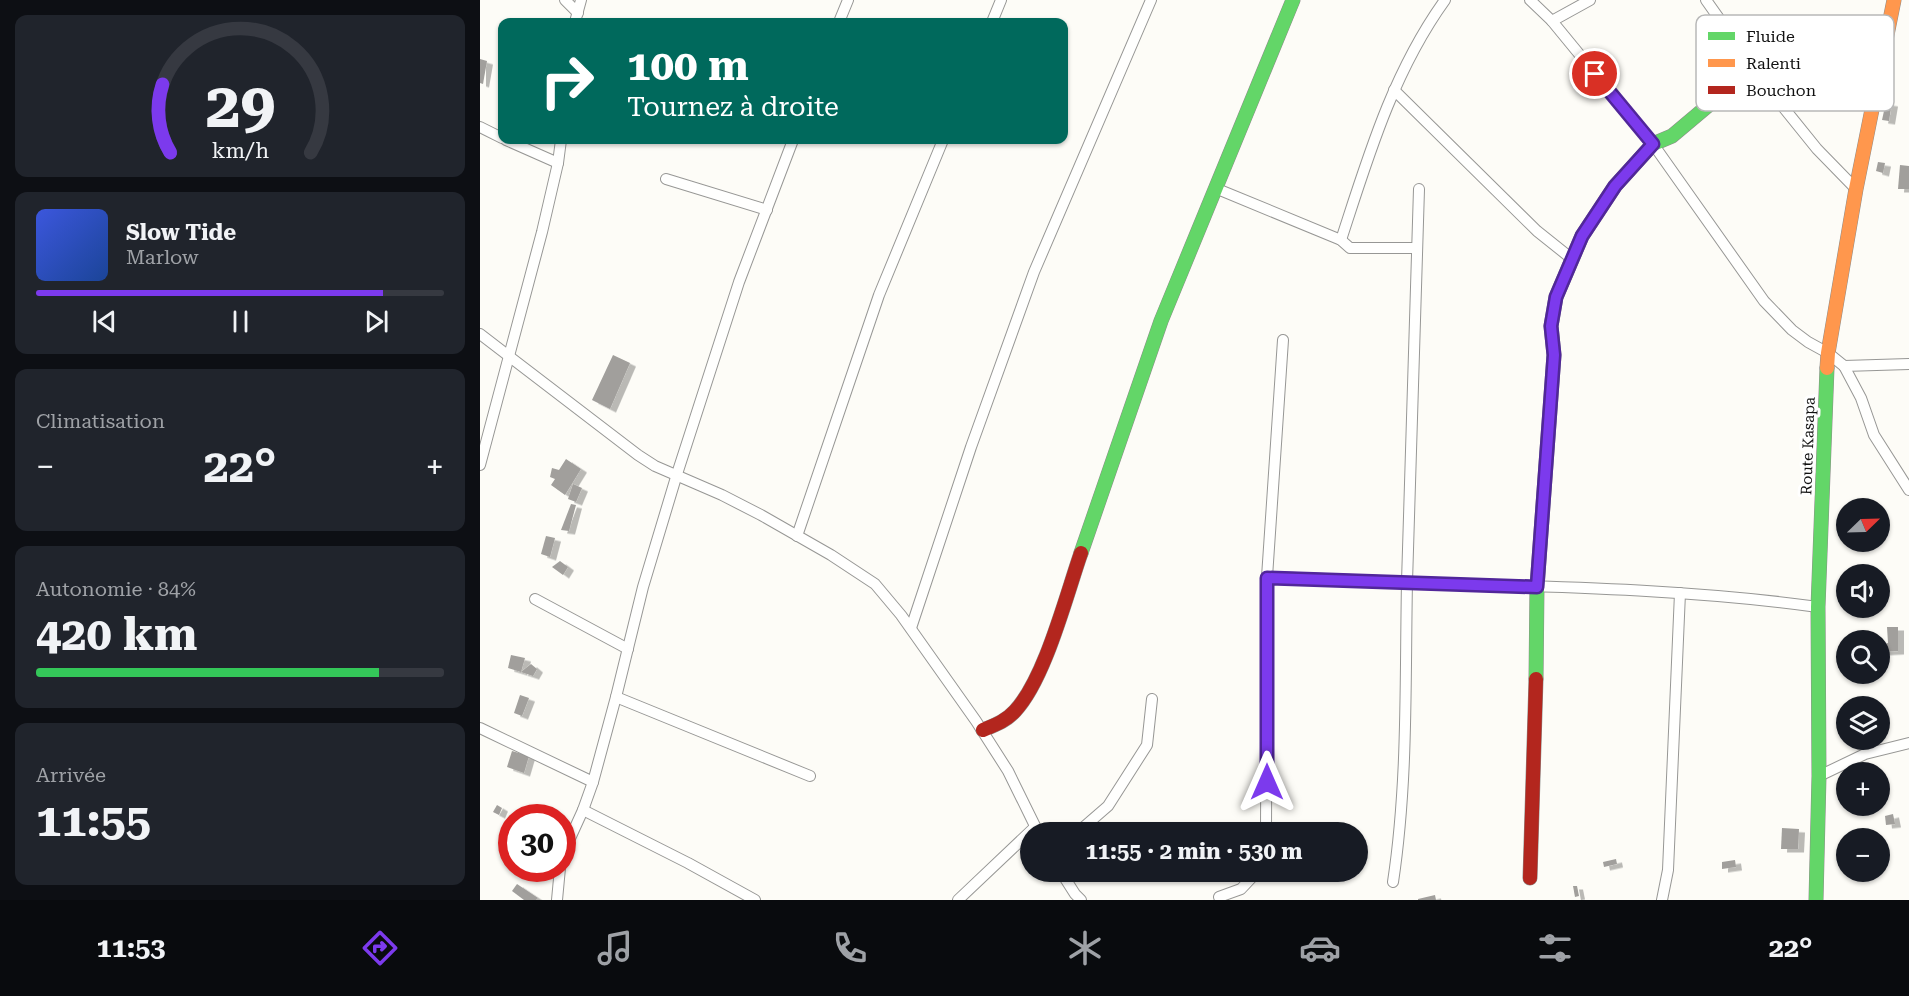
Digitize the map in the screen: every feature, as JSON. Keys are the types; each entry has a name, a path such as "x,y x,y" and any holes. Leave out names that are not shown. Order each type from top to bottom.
{"street":[{"path":"565,0 577,18"},
{"path":"577,18 581,0"},
{"path":"841,18 848,0"},
{"path":"994,18 1001,0"},
{"path":"911,628 971,447 1034,272 1151,0"},
{"path":"983,730 1008,718 1021,702 1035,679 1048,649 1161,321 1293,0"},
{"path":"1341,240 1377,129 1408,59 1444,0"},
{"path":"1530,0 1552,21 1653,144 1764,301 1792,330 1844,366 1861,398 1875,435 1909,490"},
{"path":"1552,21 1590,0"},
{"path":"1706,0 1717,15"},
{"name":"Route Kasapa","path":"1891,15 1894,0"},
{"path":"1394,90 1537,231 1572,259"},
{"path":"1530,878 1536,712 1537,587 1554,355 1551,326 1556,297 1582,236 1615,186 1653,144 1672,136 1702,111"},
{"path":"1786,111 1816,149 1856,189"},
{"name":"Route Kasapa","path":"1816,900 1819,776 1818,607 1828,353 1872,111"},
{"path":"480,127 498,136"},
{"path":"515,144 558,163"},
{"path":"480,465 542,232 560,144"},
{"path":"576,825 593,782 643,587 677,474 739,282 792,144"},
{"path":"797,536 879,295 941,144"},
{"path":"666,179 767,210"},
{"path":"1215,188 1341,240 1350,248 1417,248"},
{"path":"1393,882 1398,850 1403,773 1419,189"},
{"path":"480,334 527,372 655,466 732,500 797,536 875,584 911,628 983,730 1008,771 1032,822"},
{"path":"1266,822 1267,578 1282,340"},
{"path":"1844,366 1909,364"},
{"path":"1267,578 1680,593 1756,598 1818,607"},
{"path":"1662,900 1668,870 1680,593"},
{"path":"536,599 628,649"},
{"path":"616,697 810,776"},
{"path":"1090,822 1108,806 1147,745 1152,699"},
{"path":"480,728 593,782"},
{"path":"1819,776 1865,754 1909,742"},
{"path":"583,810 755,900"},
{"path":"957,900 1020,844"},
{"path":"557,900 559,882"},
{"path":"1067,882 1081,900"},
{"path":"1219,897 1241,889 1248,882"}],"building":[{"path":"480,59 487,61 483,84 480,83"},
{"path":"1884,111 1891,111 1889,121 1882,120"},
{"path":"1878,162 1885,163 1883,173 1876,171"},
{"path":"1900,165 1909,166 1909,189 1898,189"},
{"path":"613,355 630,363 610,409 592,400"},
{"path":"566,459 581,469 565,495 551,485 555,479 550,477 552,468 559,470"},
{"path":"573,484 582,488 576,502 568,499"},
{"path":"571,504 576,505 569,531 561,530"},
{"path":"546,536 555,538 550,557 541,554"},
{"path":"560,561 568,567 563,575 552,567"},
{"path":"1887,627 1898,627 1898,651 1890,651 1890,630 1887,630"},
{"path":"511,655 525,658 521,672 508,668"},
{"path":"531,664 537,669 533,676 521,672"},
{"path":"520,695 529,698 522,716 514,713"},
{"path":"512,751 529,756 524,773 507,767"},
{"path":"497,805 498,806 498,814 493,812"},
{"path":"1893,814 1895,824 1886,825 1885,816"},
{"path":"1782,828 1799,829 1798,849 1781,849"},
{"path":"1616,859 1617,864 1604,867 1603,862"},
{"path":"1735,860 1736,867 1722,869 1722,862"},
{"path":"517,884 538,898 524,900 512,891"},
{"path":"1573,886 1577,886 1579,896 1575,897"},
{"path":"1435,895 1436,900 1418,900 1418,899"}],"traffic: fast":[{"path":"1081,553 1161,321 1293,0"},
{"path":"1536,679 1537,587 1554,355 1551,326 1556,297 1582,236 1615,186 1653,144 1672,136 1702,111"},
{"path":"1816,900 1819,776 1818,607 1827,368"}],"traffic: slow":[{"path":"1891,15 1894,0"},
{"path":"1827,368 1856,189 1872,111"}],"traffic: jam":[{"path":"983,730 1012,714 1026,697 1036,679 1054,636 1081,553"},
{"path":"1530,878 1536,679"}],"route":[{"path":"1267,782 1267,578 1537,587 1554,355 1551,326 1556,297 1582,236 1615,186 1653,144 1595,74"}]}
